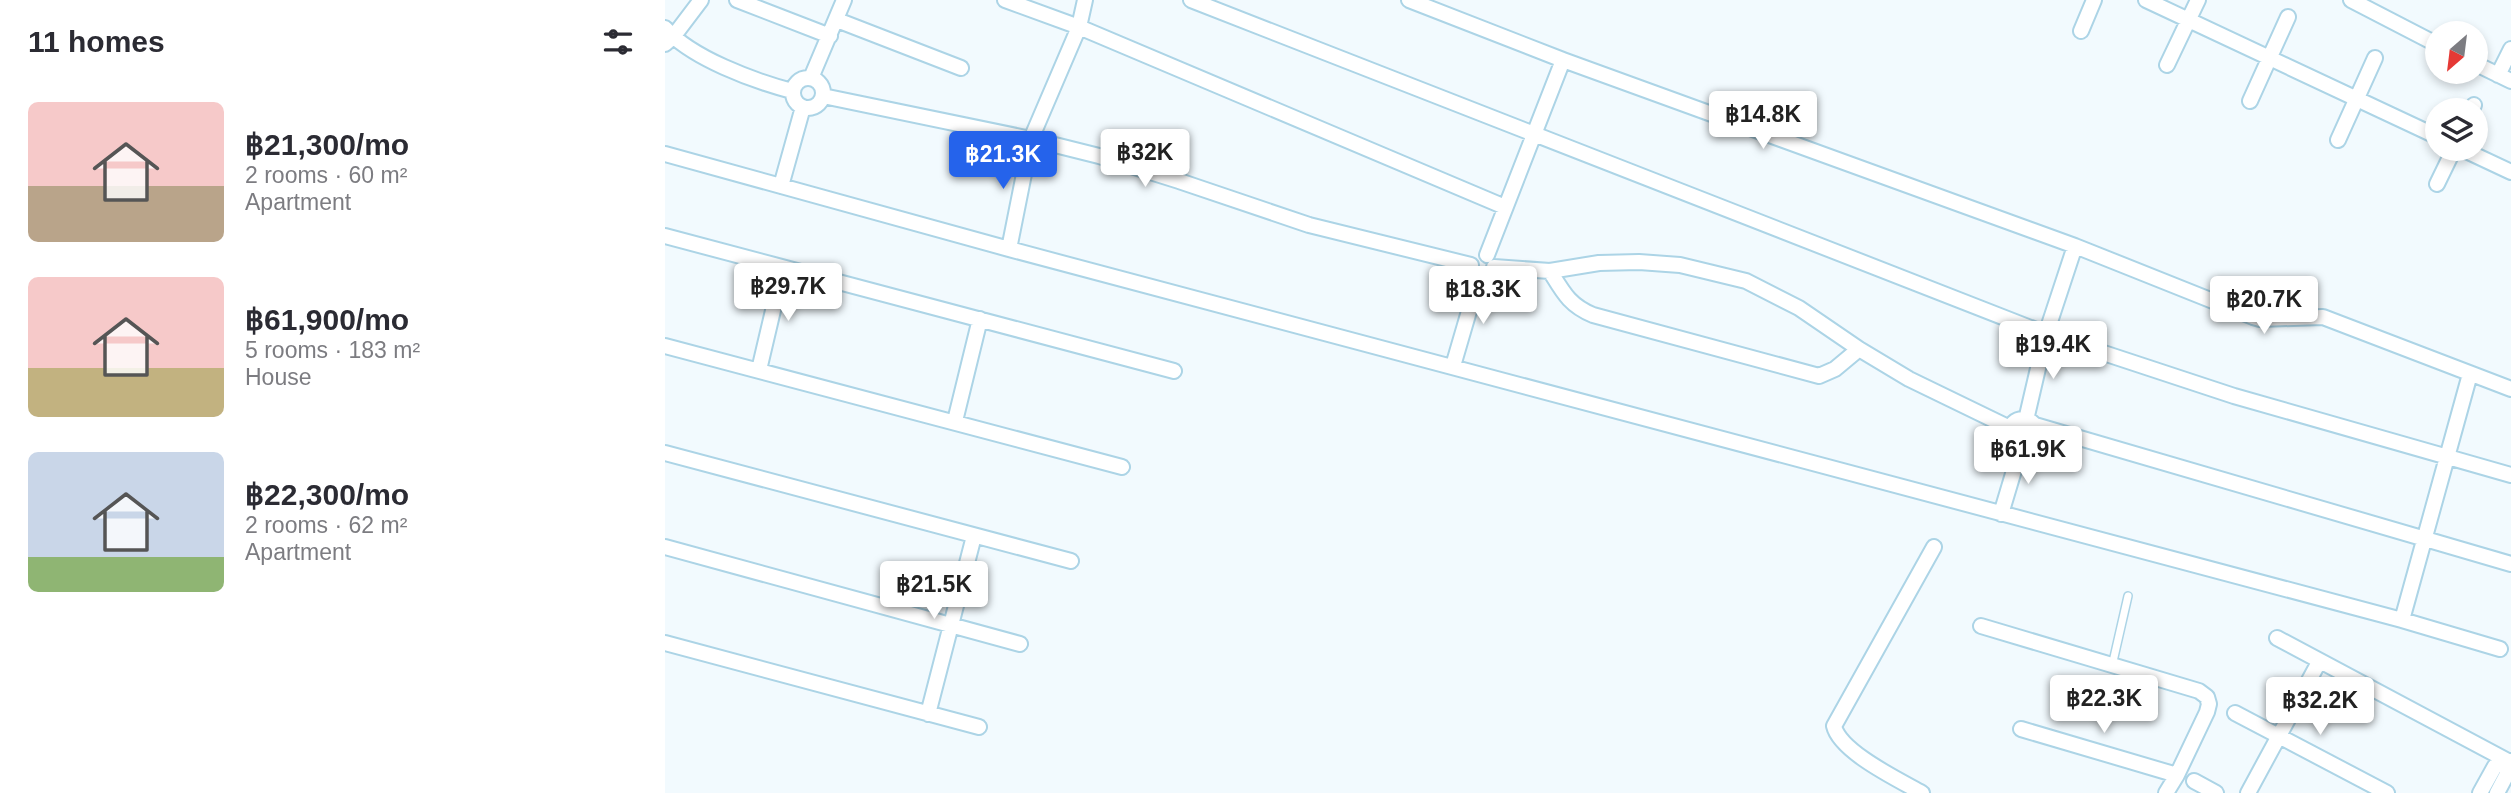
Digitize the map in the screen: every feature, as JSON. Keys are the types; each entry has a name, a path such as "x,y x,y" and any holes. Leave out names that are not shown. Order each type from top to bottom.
{"street":[{"path":"701,0 668,37 759,82 792,91"},
{"path":"737,0 830,36"},
{"path":"811,78 844,0"},
{"path":"1005,0 1079,27 1505,207"},
{"path":"1009,248 1031,139 1079,27 1085,0"},
{"path":"1191,0 2046,334 2234,396 2511,475"},
{"path":"1409,0 1563,60 2075,246 2252,317 2323,317 2511,389"},
{"path":"2081,31 2094,0"},
{"path":"2146,0 2425,131"},
{"path":"2167,65 2198,0"},
{"path":"2351,0 2425,38"},
{"path":"2250,101 2288,17"},
{"path":"837,20 961,68"},
{"path":"2504,78 2511,49"},
{"path":"2338,140 2375,58"},
{"path":"823,96 1031,139 1153,173 1309,225 1491,274 1490,261 1505,207 1563,60"},
{"path":"811,78 821,85 823,96 815,106 803,107 795,100 792,91 800,80 811,78"},
{"path":"781,186 803,107"},
{"path":"665,154 2402,620 2500,649"},
{"path":"2437,184 2448,161"},
{"path":"2488,161 2511,172"},
{"path":"665,236 1174,371"},
{"path":"2075,246 2046,334 2031,423 2037,436 2031,445 2021,447 2013,443 2010,428 2016,421 2031,423 2511,564"},
{"path":"1490,261 1550,271 1639,262 1680,265 1745,281 1774,293 1909,379 2010,428"},
{"path":"759,370 783,268"},
{"path":"1453,366 1475,271"},
{"path":"1550,271 1568,299 1578,309 1593,315 1819,376 1835,369 1859,349"},
{"path":"955,421 980,319"},
{"path":"665,346 1122,467"},
{"path":"2402,620 2470,374"},
{"path":"2001,514 2021,447"},
{"path":"665,453 1071,561"},
{"path":"928,714 974,536"},
{"path":"665,547 1020,644"},
{"path":"1922,793 1844,744 1836,735 1834,726 1934,547"},
{"path":"1981,626 2199,691 2207,697 2207,712 2166,793"},
{"path":"2277,638 2509,761"},
{"path":"665,643 979,727"},
{"path":"2248,793 2319,662"},
{"path":"2235,713 2387,793"},
{"path":"2021,729 2177,775"},
{"path":"2480,793 2495,766 2509,761"},
{"path":"2497,793 2507,774 2509,761"},
{"path":"2194,781 2216,793"}],"lane":[{"path":"2112,666 2128,596"}]}
